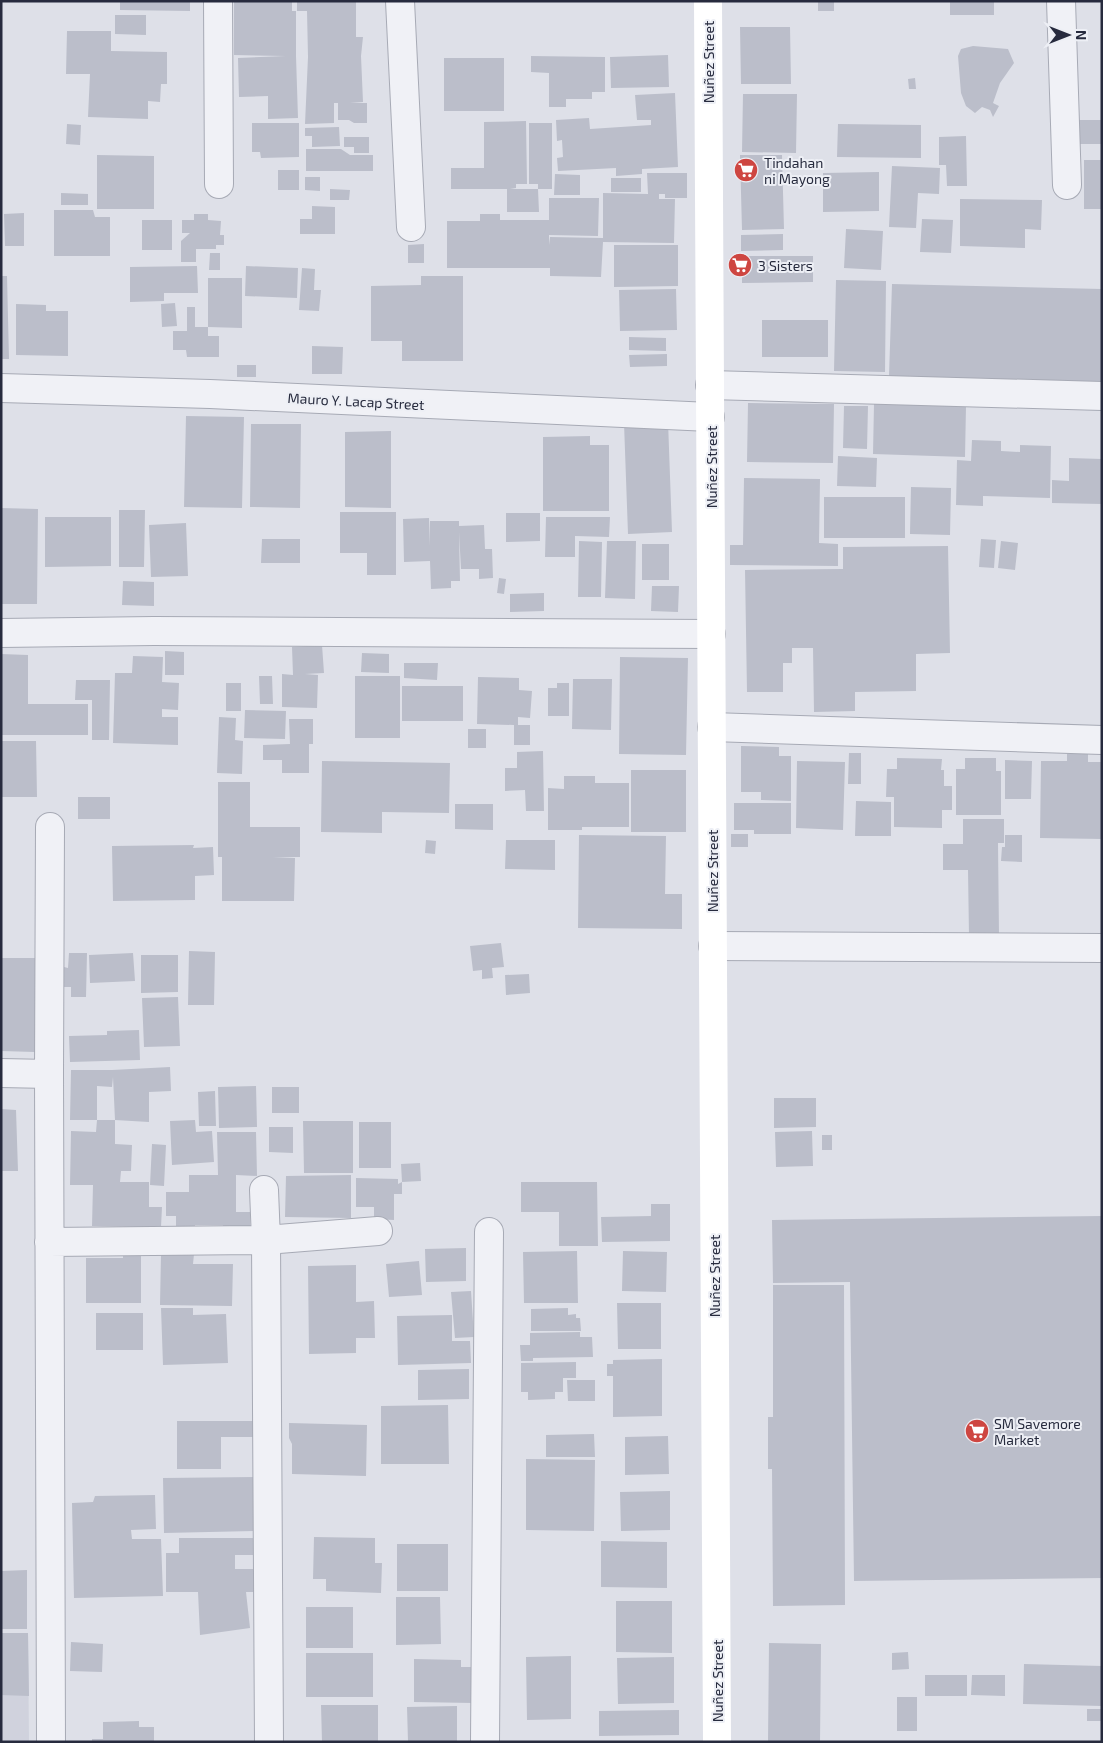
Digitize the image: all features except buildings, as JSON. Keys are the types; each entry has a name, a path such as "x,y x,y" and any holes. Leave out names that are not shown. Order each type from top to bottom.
{"street":[{"path":"218,1 219,184"},
{"path":"400,1 411,227"},
{"name":"Nuñez Street","path":"708,1 717,1742"},
{"path":"1062,1 1067,185"},
{"path":"710,385 1102,396"},
{"name":"Mauro Y. Lacap Street","path":"1,388 210,394 710,417"},
{"path":"1,633 154,631 711,634"},
{"path":"712,727 1102,740"},
{"path":"50,827 51,1742"},
{"path":"713,946 1102,948"},
{"path":"1,1073 49,1074"},
{"path":"264,1190 270,1742"},
{"path":"49,1242 266,1240 378,1231"},
{"path":"485,1742 489,1232"}],"shaded area":[{"path":"1,1633 28,1633 29,1742 1,1742"}],"place":[{"name":"Tindahan ni Mayong","path":"746,170"},
{"name":"3 Sisters","path":"740,265"},
{"name":"SM Savemore Market","path":"977,1431"}]}
